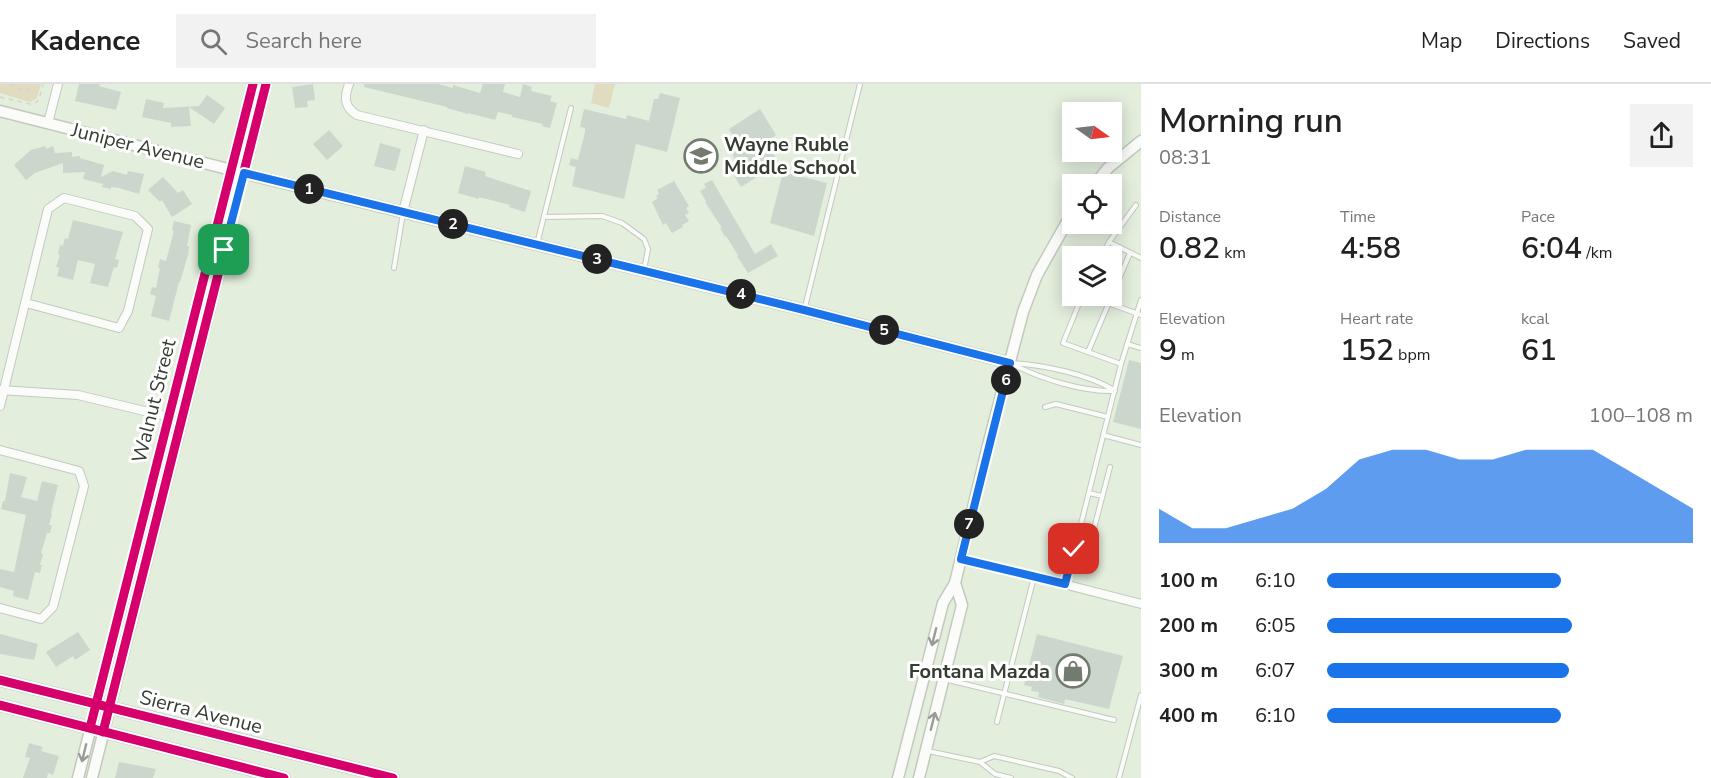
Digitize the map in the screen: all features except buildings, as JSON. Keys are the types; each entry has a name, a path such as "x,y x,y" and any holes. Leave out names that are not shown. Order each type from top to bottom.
{"main road":[{"name":"Sierra Avenue","path":"0,680 393,778"},
{"path":"0,705 284,778"}],"street":[{"path":"48,123 58,84"},
{"name":"Walnut Street","path":"78,778 253,84"},
{"name":"Walnut Street","path":"92,778 266,84"},
{"path":"349,84 345,97 346,104 350,111 357,115 518,154"},
{"name":"Juniper Avenue","path":"0,111 1010,363"},
{"path":"403,212 423,130"},
{"path":"1103,174 1141,141"},
{"path":"0,406 2,390 26,303 48,209 64,198 135,216 148,230 128,311 119,328 26,303"},
{"path":"898,778 943,603 955,583 1023,312 1037,275 1062,231"},
{"path":"2,390 78,395 169,417"},
{"path":"0,450 79,471 84,486 53,607 41,619 0,608"},
{"path":"961,559 1141,604"},
{"path":"920,778 962,605 955,583"}],"lane":[{"path":"804,310 860,84"},
{"path":"537,244 571,108"},
{"path":"1107,246 1136,205"},
{"path":"394,268 403,212"},
{"path":"544,217 602,216 622,223 644,239 647,245 643,270"},
{"path":"1109,242 1141,258"},
{"path":"1122,271 1130,253"},
{"path":"1065,584 1121,364 1139,315 1141,300"},
{"path":"1078,306 1063,343 1121,364"},
{"path":"1088,352 1107,306"},
{"path":"1116,306 1139,315"},
{"path":"1127,344 1141,348"},
{"path":"1010,363 1036,364 1100,382 1115,391"},
{"path":"1010,363 1032,375 1043,378 1097,392 1115,391"},
{"path":"1045,407 1056,404 1108,417"},
{"path":"1103,435 1141,445"},
{"path":"1089,548 1110,467"},
{"path":"1089,493 1102,496"},
{"path":"997,722 1035,576"},
{"path":"944,679 1114,720"},
{"path":"1119,778 1141,694"},
{"path":"926,750 980,762 995,774 1011,778"},
{"path":"980,762 994,756 1059,771 1072,778"}],"path":[{"path":"9,84 24,91 29,89 31,84"},
{"path":"0,97 35,104 39,99 43,84"}],"shaded area":[{"path":"0,84 41,84 37,98 30,102 0,93"},
{"path":"595,84 615,84 609,108 591,103"}],"cycle path":[{"path":"90,728 253,84"},
{"path":"103,732 266,84"},
{"path":"0,680 393,778"},
{"path":"0,705 284,778"}],"place":[{"name":"Wayne Ruble Middle School","path":"701,156"},
{"name":"Fontana Mazda","path":"1073,671"}],"route":[{"path":"224,250 244,173 643,270 1010,363 961,559 1065,584 1074,549"}]}
